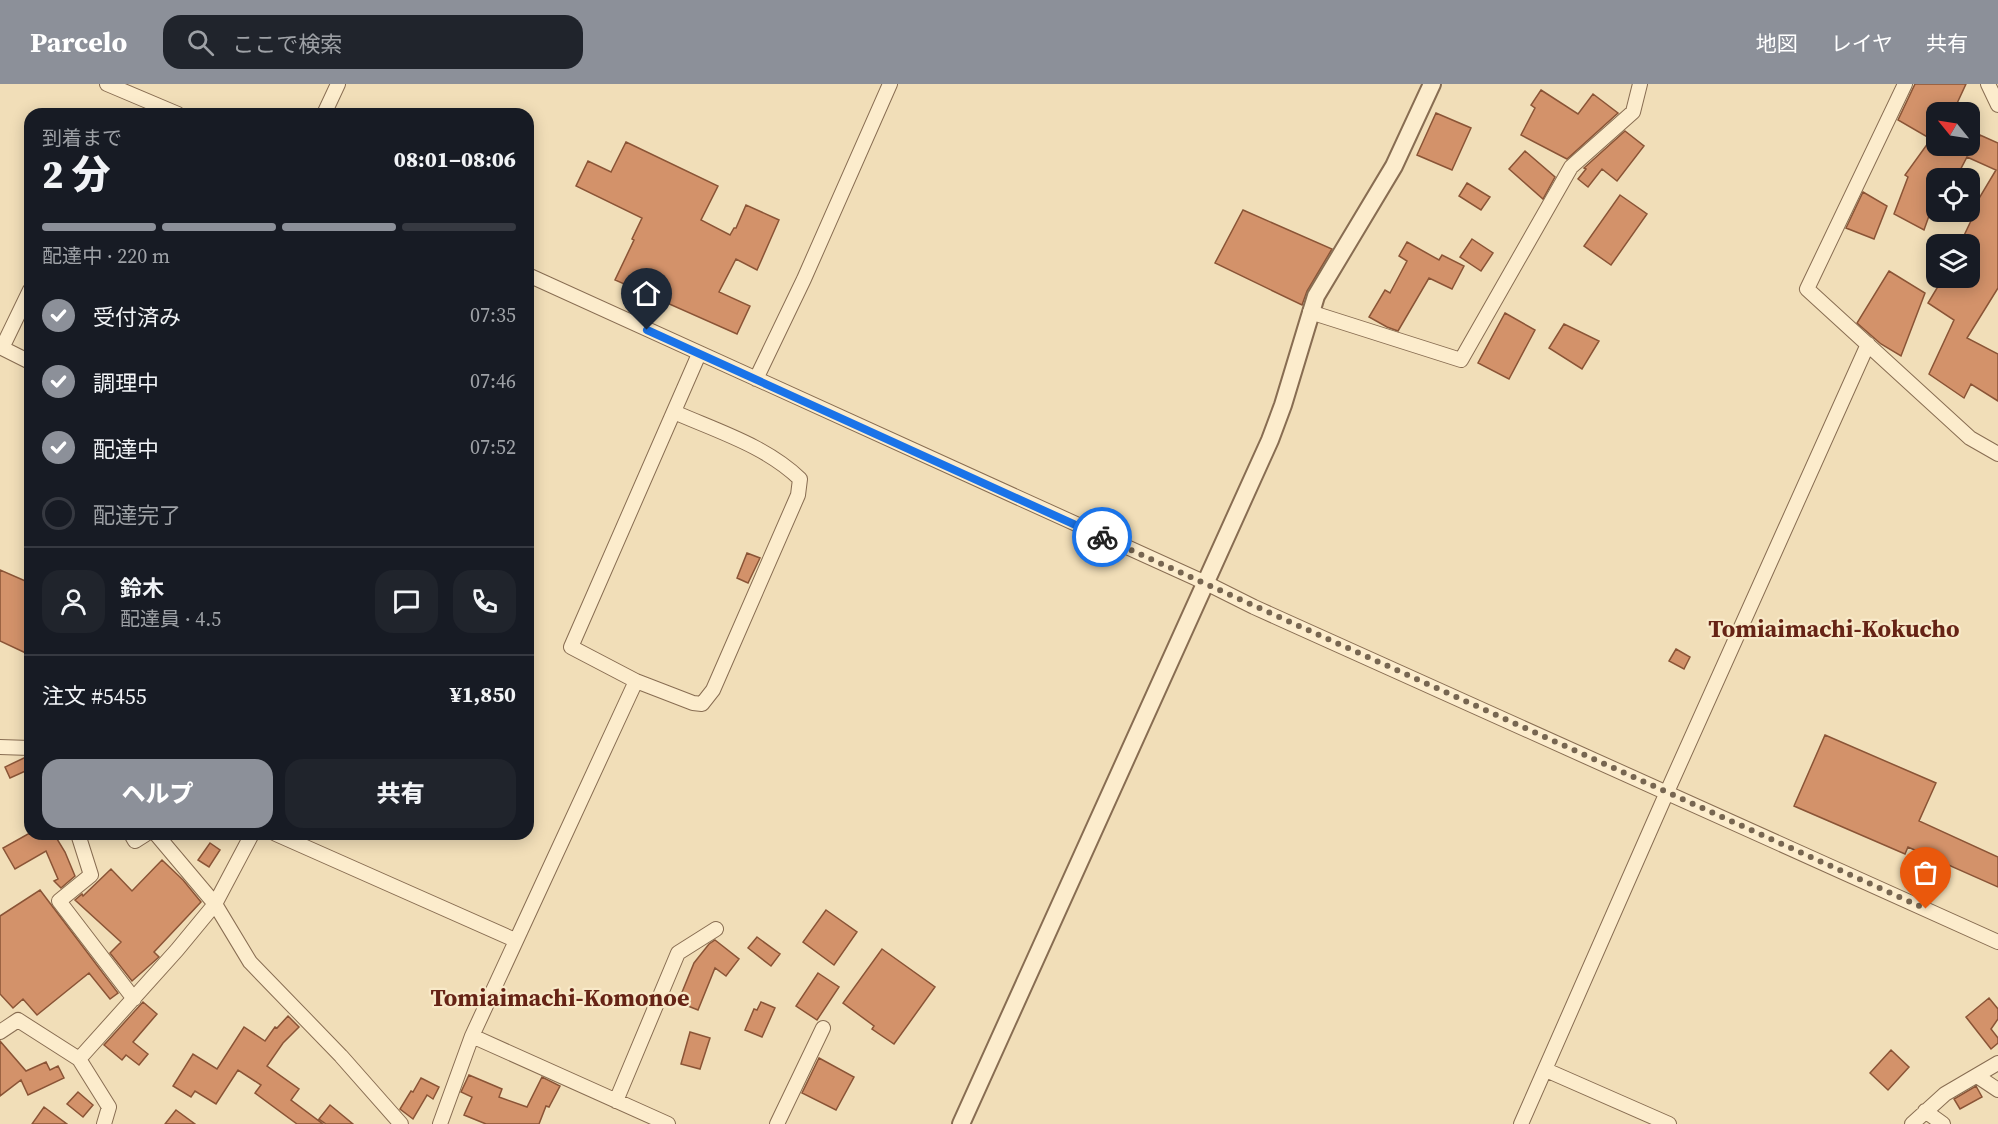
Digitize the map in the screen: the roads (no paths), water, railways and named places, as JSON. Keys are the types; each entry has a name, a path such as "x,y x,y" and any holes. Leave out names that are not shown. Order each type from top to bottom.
{"street":[{"path":"327,108 338,84"},
{"path":"756,379 804,279 890,84"},
{"path":"961,1124 1270,440 1316,296 1394,166 1432,84"},
{"path":"1310,312 1461,360 1571,166 1633,112 1640,84"},
{"path":"1905,84 1807,290 1970,438 1998,454"},
{"path":"1988,84 1998,105"},
{"path":"116,86 165,108"},
{"path":"534,278 1206,583 1254,607 1998,942"},
{"path":"24,302 2,348 24,359"},
{"path":"1521,1124 1868,344"},
{"path":"674,412 757,449 787,466 800,479 798,495 708,699 702,704 693,703 636,681 571,646 699,354"},
{"path":"440,1124 472,1036 636,681"},
{"path":"0,747 24,748"},
{"path":"80,840 90,875 59,901 134,999"},
{"path":"161,840 215,904 250,962 341,1056 400,1124"},
{"path":"79,1059 215,904 249,840"},
{"path":"290,840 515,940"},
{"path":"616,1101 678,953 716,929"},
{"path":"0,1032 18,1020 79,1059 109,1107 104,1124"},
{"path":"777,1124 823,1028"},
{"path":"472,1036 665,1123"},
{"path":"1912,1124 1945,1094 1998,1063"},
{"path":"1546,1070 1669,1124"},
{"path":"1977,1076 1998,1090"},
{"path":"1925,1111 1943,1124"}],"district":[{"name":"Tomiaimachi-Kokucho","path":"1834,629"},
{"name":"Tomiaimachi-Komonoe","path":"560,998"}]}
